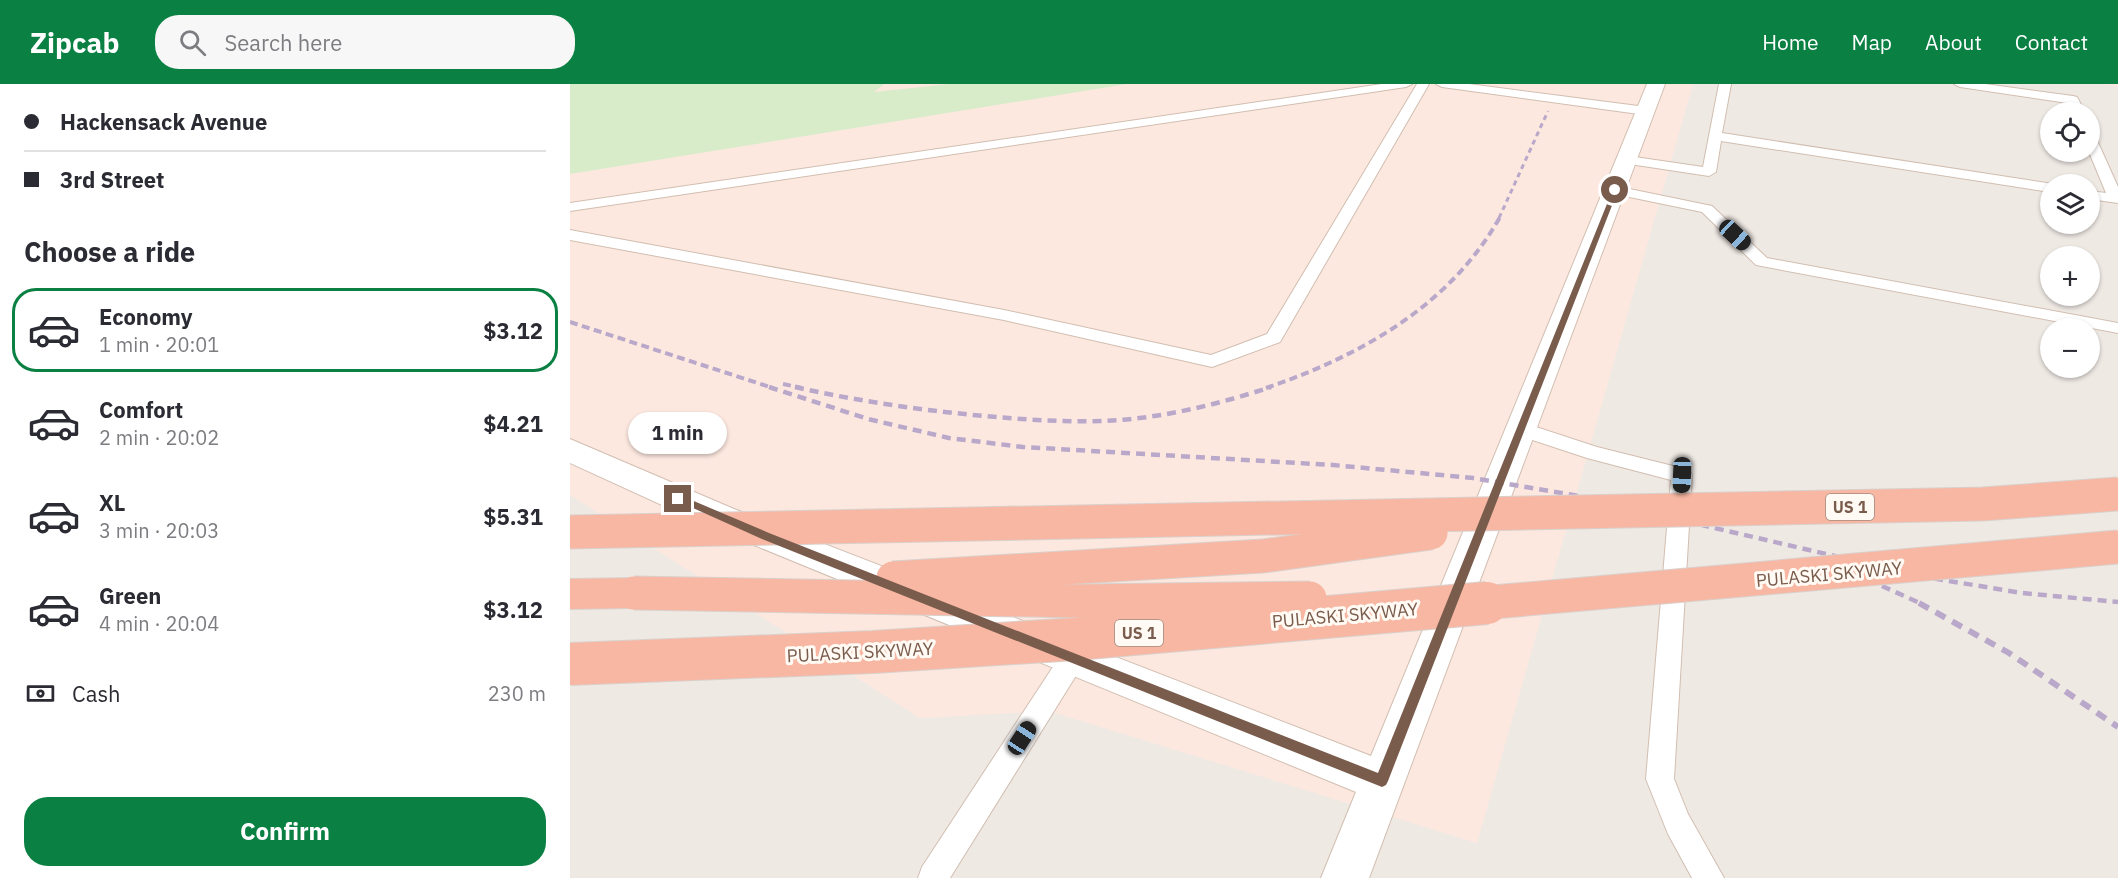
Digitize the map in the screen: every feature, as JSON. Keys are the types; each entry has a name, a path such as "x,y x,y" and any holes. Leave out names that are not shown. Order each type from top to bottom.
{"highway":[{"name":"US 1","path":"570,532 1983,504 2118,494"},
{"path":"634,593 1263,556 1581,513"},
{"name":"PULASKI SKYWAY","path":"570,664 861,653 1076,639 2118,547"},
{"path":"570,594 634,593 1104,601 1411,597 1708,585"}],"street":[{"path":"1345,878 1656,84"},
{"path":"570,450 722,518 1382,781"}],"lane":[{"path":"570,207 1406,84"},
{"path":"570,235 1004,315 1212,361 1274,338 1423,84"},
{"path":"1442,84 1646,111"},
{"path":"1628,160 1709,172 1725,84"},
{"path":"1960,84 2073,100 2074,102"},
{"path":"1715,136 2040,186"},
{"path":"2100,161 2117,199"},
{"path":"1615,190 1707,209 1762,262 2118,328"},
{"path":"2100,196 2117,199"},
{"path":"1521,429 1594,453 1682,475 1660,780 1678,824 1709,878"},
{"path":"933,878 1073,658"}],"shaded area":[{"path":"570,84 2118,84 2118,878 570,878"},
{"path":"1693,84 2101,84 2118,86 2118,878 570,878 570,495 920,718 1049,711 1477,843"}],"green space":[{"path":"570,84 884,84 874,92 949,84 1127,84 570,174"}],"railway":[{"path":"1499,218 1548,111"},
{"path":"1266,388 1335,360 1400,324 1456,277 1479,249 1500,217"},
{"path":"570,322 773,388"},
{"path":"783,384 802,388"},
{"path":"769,387 868,419 949,438 1023,447 1333,465 1473,478 1573,495 1925,577 2022,593 2118,602"},
{"path":"795,387 865,401 936,411 1052,421 1139,418 1177,412 1271,387"},
{"path":"1812,559 1853,573 1922,604"},
{"path":"1919,603 2009,653 2118,727"}],"route":[{"path":"678,499 1382,781 1615,190"}]}
